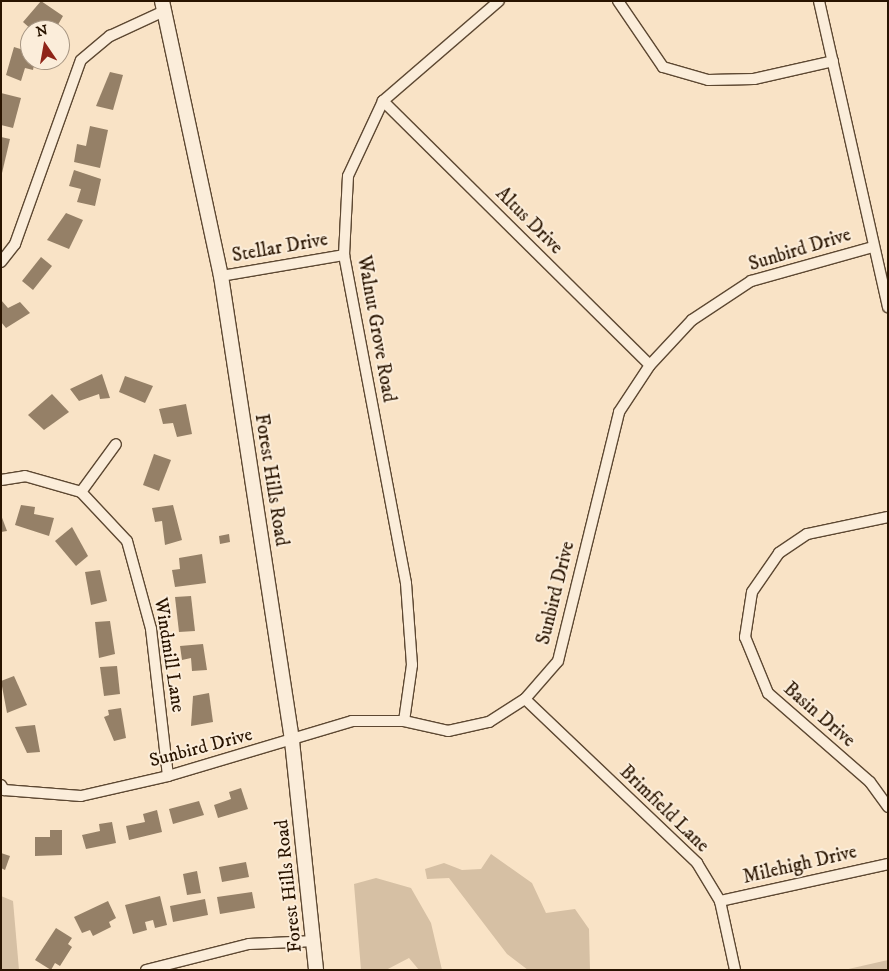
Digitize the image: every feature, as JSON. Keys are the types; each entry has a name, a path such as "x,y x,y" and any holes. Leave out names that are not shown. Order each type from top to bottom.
{"street":[{"name":"Walnut Grove Road","path":"404,721 412,665 406,583 344,255 348,176 383,101 499,1"},
{"path":"618,1 663,67 708,80 754,79 833,61"},
{"path":"819,1 888,307"},
{"path":"1,262 15,244 81,60 110,36 163,6"},
{"name":"Forest Hills Road","path":"163,6 221,276 292,741 315,942 316,970"},
{"name":"Altus Drive","path":"383,101 650,365"},
{"name":"Sunbird Drive","path":"2,787 81,796 168,776 292,741 352,721 404,721 448,732 489,722 525,699 558,661 620,412 650,365 692,320 751,281 873,247"},
{"name":"Stellar Drive","path":"221,276 344,255"},
{"path":"1,480 25,476 81,492 116,444"},
{"name":"Windmill Lane","path":"81,492 127,541 150,629 168,776"},
{"name":"Basin Drive","path":"888,517 807,534 779,553 752,592 745,637 768,693 870,782 888,807"},
{"name":"Brimfield Lane","path":"525,699 697,863 720,901 735,970"},
{"name":"Milehigh Drive","path":"720,901 888,864"},
{"path":"146,970 249,944 315,942"}],"shaded area":[{"path":"491,854 532,883 546,913 575,909 589,929 590,970 528,970 507,954 449,878 427,879 425,869 444,863 462,870 481,869"},
{"path":"376,878 411,888 431,923 442,970 419,970 409,958 386,970 361,970 354,884"},
{"path":"1,896 13,901 19,970 1,970"},
{"path":"888,960 888,970 844,970"}],"building":[{"path":"41,1 63,16 61,20 25,20"},
{"path":"14,47 20,49 20,70 24,70 21,81 6,75"},
{"path":"110,72 123,75 113,110 96,106"},
{"path":"1,93 21,98 13,128 1,125"},
{"path":"90,126 108,130 100,168 74,162 77,144 86,146"},
{"path":"1,137 10,139 2,173 1,173"},
{"path":"74,170 101,179 95,206 77,202 81,189 69,186"},
{"path":"66,213 83,220 69,249 47,240"},
{"path":"41,257 52,266 33,290 22,281"},
{"path":"1,300 8,308 20,302 30,313 6,328 1,322"},
{"path":"102,374 110,398 100,399 99,394 79,401 70,389"},
{"path":"125,376 153,386 145,403 119,392"},
{"path":"52,394 69,412 44,430 28,415"},
{"path":"186,404 192,434 177,437 173,423 163,424 159,409"},
{"path":"154,454 171,460 159,491 143,485"},
{"path":"21,505 35,507 34,514 54,518 49,536 15,525"},
{"path":"173,505 182,540 165,545 162,521 155,522 152,508"},
{"path":"1,515 7,531 1,532"},
{"path":"72,527 88,556 76,566 55,541"},
{"path":"229,534 230,542 220,544 219,536"},
{"path":"202,554 206,583 175,587 172,570 180,569 179,558"},
{"path":"100,570 107,601 91,605 85,572"},
{"path":"191,596 195,631 179,632 175,597"},
{"path":"110,621 115,654 99,658 95,622"},
{"path":"203,644 207,670 192,671 191,658 182,660 180,646"},
{"path":"117,666 120,694 104,696 100,667"},
{"path":"14,676 27,705 7,713 1,681"},
{"path":"209,693 213,722 191,726 193,696"},
{"path":"121,708 126,738 114,741 104,717 109,715 108,710"},
{"path":"35,725 40,752 27,753 15,727"},
{"path":"241,788 248,809 218,818 214,805 231,799 229,792"},
{"path":"199,801 204,815 173,824 169,809"},
{"path":"157,810 162,832 129,840 126,826 145,822 143,814"},
{"path":"112,822 116,843 86,849 82,835 100,831 99,824"},
{"path":"50,830 62,830 62,855 35,856 35,837 50,837"},
{"path":"1,853 10,856 5,870 1,868"},
{"path":"246,862 249,877 222,882 219,867"},
{"path":"197,871 201,893 187,895 183,874"},
{"path":"252,892 255,908 220,914 217,897"},
{"path":"160,896 167,925 155,928 153,920 145,922 147,930 133,934 125,905"},
{"path":"205,899 208,915 173,922 170,906"},
{"path":"108,901 116,918 109,922 111,927 93,936 90,930 82,933 74,917"},
{"path":"56,928 72,938 68,944 72,947 60,966 55,963 51,970 35,960"}]}
